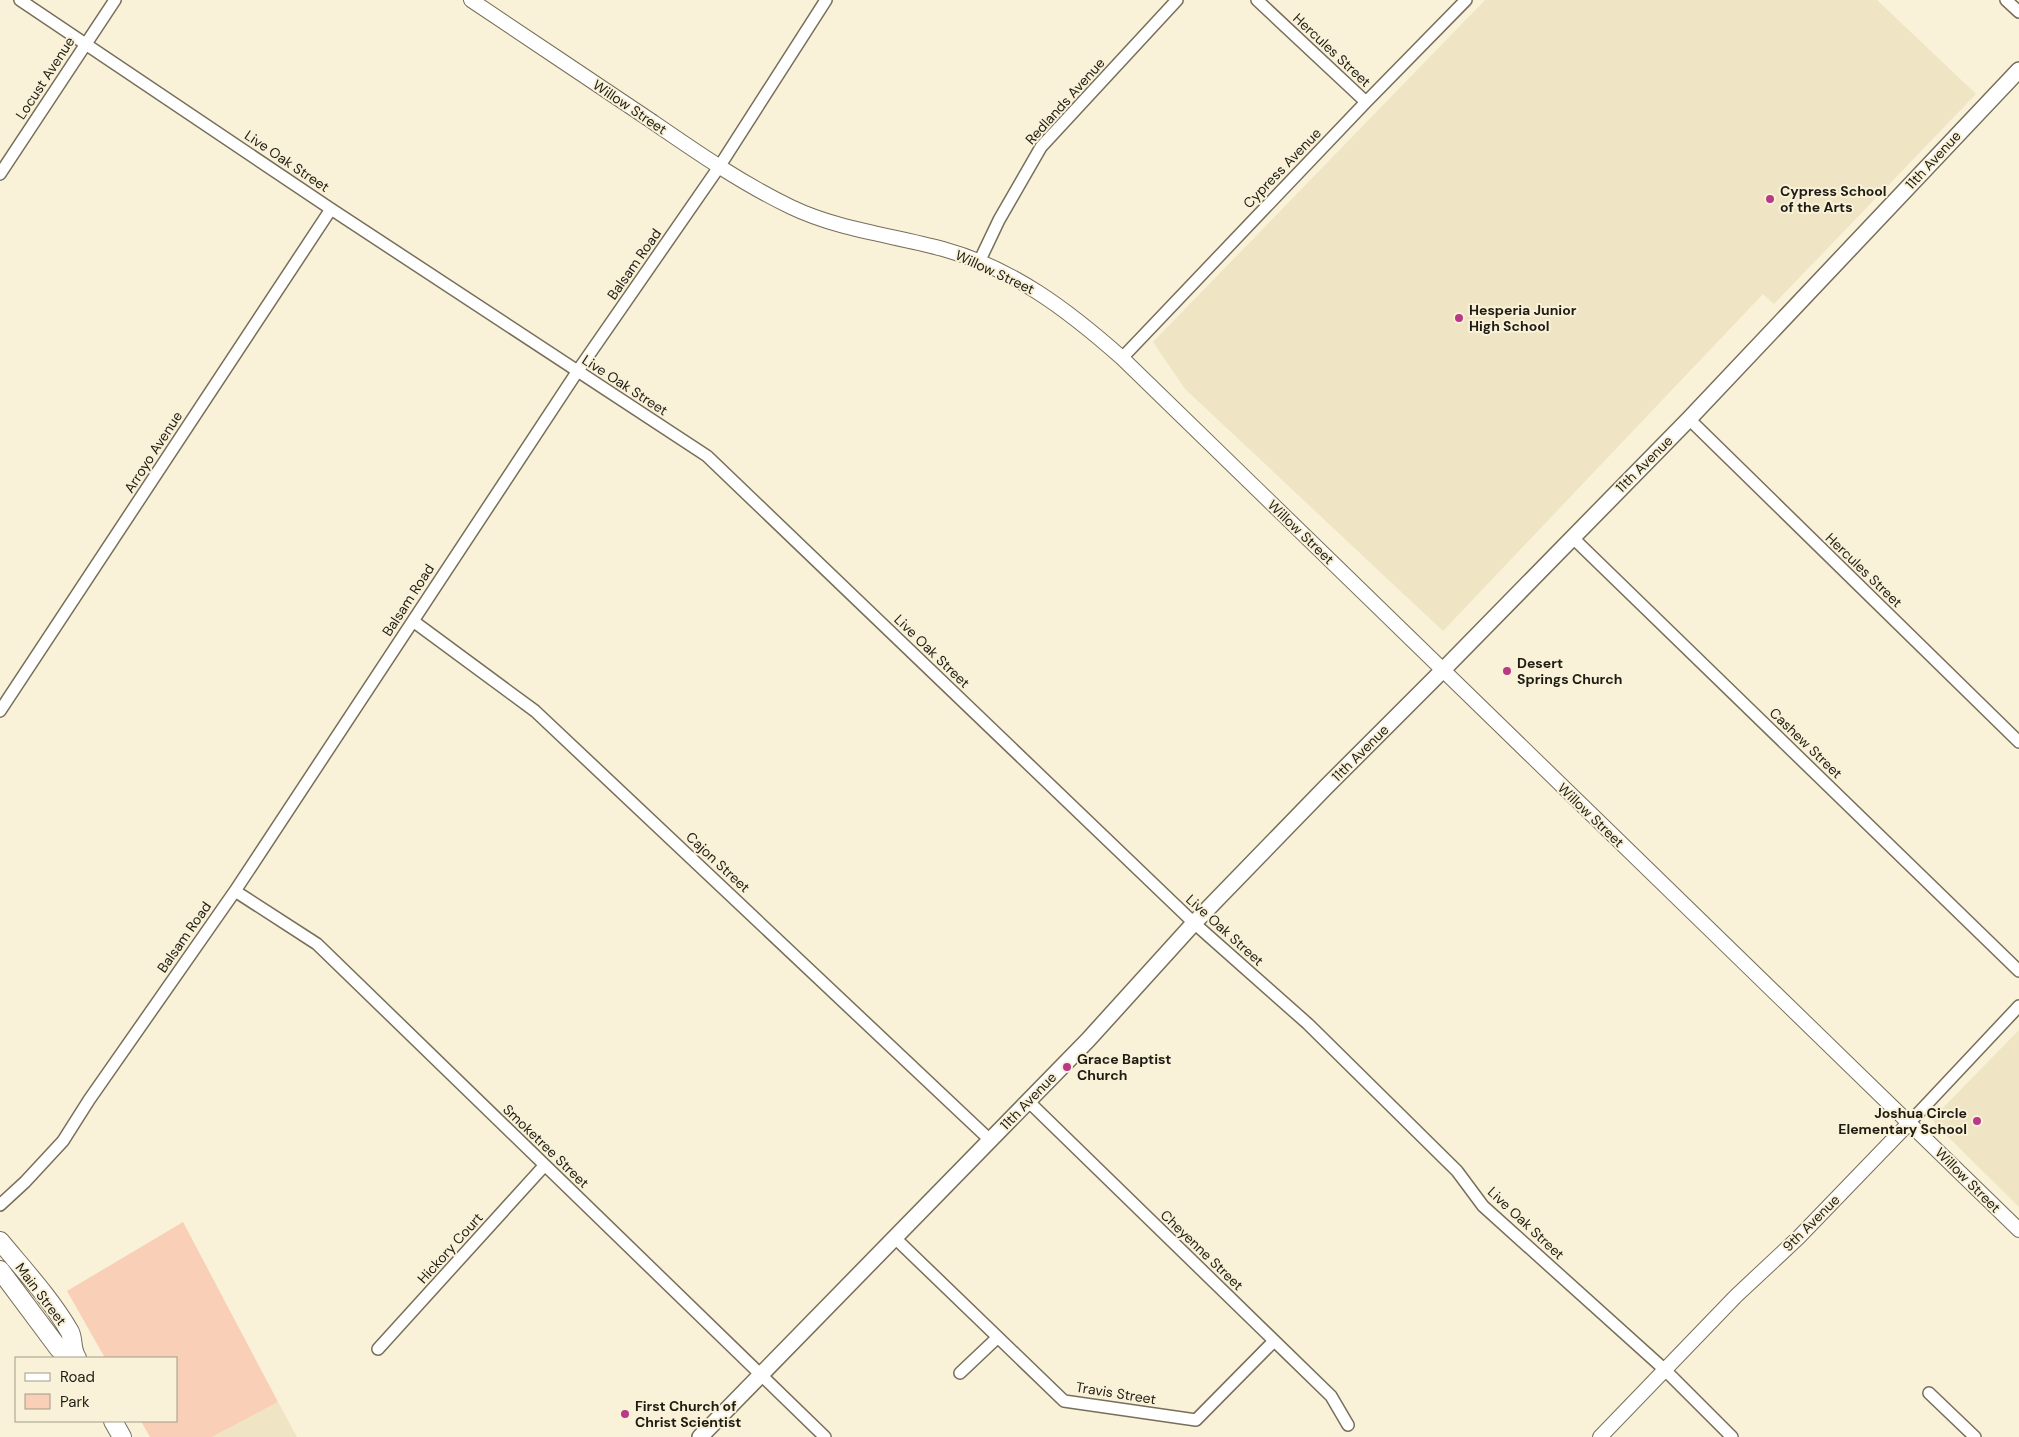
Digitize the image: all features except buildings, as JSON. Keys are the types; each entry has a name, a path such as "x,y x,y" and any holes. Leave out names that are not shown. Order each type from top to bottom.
{"main road":[{"name":"11th Avenue","path":"700,1437 1088,1040 1194,923 1346,766 1443,670 1688,419 2019,70"},
{"name":"Main Street","path":"0,1241 71,1334 75,1355"},
{"name":"Main Street","path":"0,1270 59,1349 75,1355"},
{"path":"114,1422 122,1437"}],"street":[{"name":"Live Oak Street","path":"20,0 331,209 707,456 1194,923 1308,1024 1457,1171 1483,1206 1664,1369 1732,1437"},
{"name":"Locust Avenue","path":"0,174 115,0"},
{"name":"Willow Street","path":"471,0 719,167 770,196 810,216 848,227 944,249 979,262 1047,296 1090,329 1910,1122 2019,1230"},
{"name":"Balsam Road","path":"0,1205 63,1142 89,1100 235,890 577,372 719,167 826,0"},
{"name":"Redlands Avenue","path":"979,262 999,220 1041,147 1176,0"},
{"name":"Hercules Street","path":"1257,0 1366,102"},
{"name":"Cypress Avenue","path":"1122,358 1466,0"},
{"path":"2006,0 2019,12"},
{"name":"Arroyo Avenue","path":"0,711 331,209"},
{"name":"Hercules Street","path":"1688,419 2019,742"},
{"name":"Cashew Street","path":"1572,537 2019,971"},
{"name":"Cajon Street","path":"412,621 536,711 990,1140"},
{"name":"Smoketree Street","path":"235,890 317,944 825,1437"},
{"name":"9th Avenue","path":"1600,1437 1736,1296 1798,1238 2019,1006"},
{"name":"Cheyenne Street","path":"1028,1101 1331,1396 1348,1425"},
{"name":"Hickory Court","path":"378,1349 544,1166"},
{"name":"Travis Street","path":"895,1238 1064,1401 1196,1420 1274,1341"},
{"path":"960,1373 997,1338"},
{"path":"1929,1393 1975,1437"}],"shaded area":[{"name":"Hesperia Junior High School","path":"1485,0 1877,0 1976,94 1774,304 1763,294 1443,631 1185,389 1153,342"},
{"name":"Joshua Circle Elementary School","path":"2019,1030 2019,1207 1935,1124 1933,1118"},
{"path":"278,1402 297,1437 212,1437"}],"green space":[{"path":"183,1222 278,1402 212,1437 150,1437 142,1422 178,1422 178,1357 104,1357 67,1291"}],"place":[{"name":"Cypress School of the Arts","path":"1770,199"},
{"name":"Hesperia Junior High School","path":"1459,318"},
{"name":"Desert Springs Church","path":"1507,671"},
{"name":"Grace Baptist Church","path":"1067,1067"},
{"name":"Joshua Circle Elementary School","path":"1977,1121"},
{"name":"First Church of Christ Scientist","path":"625,1414"}]}
